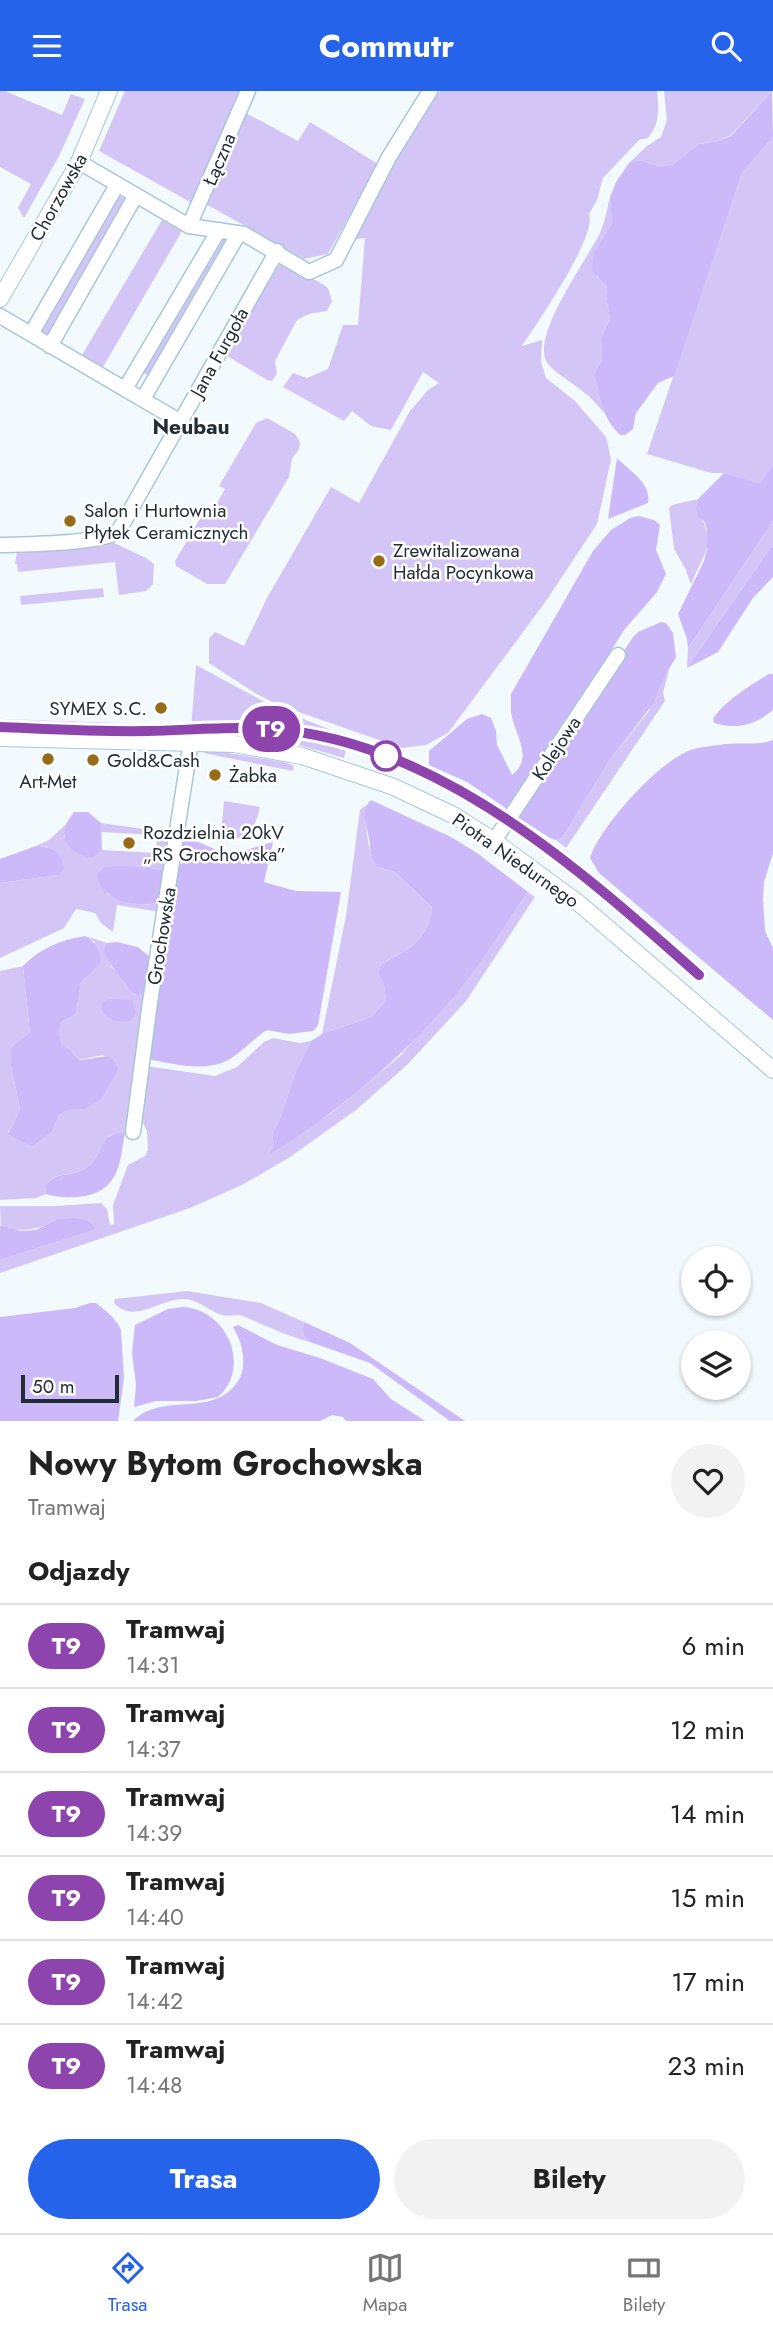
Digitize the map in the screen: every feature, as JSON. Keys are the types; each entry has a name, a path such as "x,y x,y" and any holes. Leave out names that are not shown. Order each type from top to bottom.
{"street":[{"name":"Chorzowska","path":"0,299 79,162 110,91"},
{"name":"Łączna","path":"190,226 248,91"},
{"path":"79,162 190,226 239,233 277,251 309,272 335,260 389,157 430,91"},
{"path":"31,334 117,185"},
{"path":"50,346 136,195"},
{"path":"125,389 219,230"},
{"path":"143,399 239,233"},
{"name":"Jana Furgoła","path":"0,545 88,540 118,532 277,251"},
{"path":"0,316 181,422"},
{"name":"Kolejowa","path":"494,841 618,655"},
{"name":"Piotra Niedurnego","path":"0,738 234,744 302,756 394,787 455,816 525,863 581,905 773,1070"},
{"name":"Grochowska","path":"133,1132 150,1002 191,741"}],"shaded area":[{"path":"0,91 62,115 71,94 85,99 59,156 24,218 18,208 31,184 0,167"},
{"path":"125,91 241,91 192,203 99,151"},
{"path":"440,91 657,91 658,110 657,122 648,138 639,140 603,178 597,200 589,214 584,241 552,301 522,346 542,340 541,362 546,378 575,401 606,437 611,459 597,524 546,601 448,733 426,745 402,748 276,704 255,693 209,663 209,638 215,632 244,646 267,598 331,487 359,503 410,411 428,390 439,383 423,372 391,430 371,426 352,411 344,421 283,387 293,373 307,378 328,369 343,325 358,325 365,238 349,240 393,159"},
{"path":"664,91 772,91 731,135 719,141 699,144 672,165 659,166 640,160 629,163 661,137 667,120"},
{"path":"772,91 773,137 742,173 674,376 658,383 636,413 633,429 620,435 605,413 594,374 602,360 601,338 610,319 607,286 592,271 594,252 612,223 610,197 616,182 629,163 640,160 659,166 672,165 699,144 731,136"},
{"path":"244,112 298,141 310,122 378,164 328,254 304,259 204,203"},
{"path":"773,137 773,465 760,485 647,454 742,173"},
{"path":"118,195 129,201 51,337 40,330"},
{"path":"610,197 612,223 594,252 597,277 607,286 610,319 601,338 602,360 594,374 605,414 588,396 548,364 544,352 552,319 600,233"},
{"path":"162,220 182,231 103,367 82,355"},
{"path":"219,230 239,233 155,380 142,372"},
{"path":"281,264 287,264 324,285 328,288 332,301 327,311 309,314 297,320 275,361 277,373 272,381 224,354 273,270"},
{"path":"267,418 295,434 300,442 292,459 289,477 225,584 207,584 176,566 175,561 204,512 207,512 210,506 216,505 225,489 219,486 256,423"},
{"path":"617,458 643,484 647,490 648,503 608,519"},
{"path":"773,465 773,521 688,648 678,614 704,561 707,549 707,529 698,516 698,499 724,473 760,484"},
{"path":"698,499 696,507 703,520 708,540 705,555 691,585 674,549 669,508"},
{"path":"639,516 654,520 660,525 656,550 666,574 657,592 624,630 510,811 467,782 429,765 429,751 467,719 482,714 491,718 497,745 512,775 519,768 523,753 511,712 511,694 593,551 611,530 630,518"},
{"path":"773,521 773,544 687,668 688,648"},
{"path":"110,541 154,564 153,584 146,591 119,595 115,562 18,572 15,564 18,544"},
{"path":"773,544 773,577 753,598 718,652 687,668"},
{"path":"103,588 104,597 21,605 20,596"},
{"path":"661,622 666,623 673,633 676,657 653,704 609,761 562,838 550,838 516,816 633,637"},
{"path":"196,665 276,708 331,730 329,741 347,746 344,758 295,744 191,729"},
{"path":"669,670 663,693 665,701 566,848 556,840 562,838 609,761 649,711 660,683"},
{"path":"769,674 773,674 773,710 745,725 714,723 713,719 724,706"},
{"path":"0,719 181,725 181,726 0,724"},
{"path":"773,740 773,853 764,882 763,899 765,931 773,948 773,1020 599,873 590,858 606,828 619,811 668,763 698,748"},
{"path":"210,750 283,762 293,765 293,771 203,753"},
{"path":"371,800 451,837 528,892 466,982 414,1040 345,1102 269,1155 274,1144 272,1134 280,1119 296,1071 311,1041 322,1034 371,1017 386,1001 384,985 378,974 381,964 416,943 427,928 430,918 432,907 395,872 377,867 375,863 365,818 365,809"},
{"path":"224,801 260,807 248,834 237,838 221,833"},
{"path":"366,805 367,837 374,862 377,867 395,872 432,907 430,919 416,943 381,964 378,974 384,985 386,1001 371,1017 322,1034 346,916 360,810"},
{"path":"74,812 88,812 101,823 102,850 93,858 76,852 65,840 66,825"},
{"path":"101,823 172,833 167,871 150,868 106,894 140,904 162,902 160,912 117,905 113,932 101,923 95,913 76,909 64,928 0,958 0,883 58,875 47,847 36,846 49,840 65,825 64,837 93,858 102,850 156,853 157,835 101,832"},
{"path":"185,840 193,840 229,855 273,842 264,882 296,891 341,892 318,1025 313,1031 289,1034 267,1030 233,1057 213,1065 180,1065 148,1059 177,866 183,863 185,852 181,846"},
{"path":"36,846 55,851 61,858 64,869 58,875 0,883 0,859"},
{"path":"105,867 167,871 162,902 143,904 122,901 105,891 97,874"},
{"path":"528,892 535,897 466,1001 408,1064 356,1110 290,1157 242,1185 190,1208 0,1273 0,1260 95,1229 56,1220 29,1229 1,1227 0,1206 101,1203 107,1209 110,1225 114,1224 113,1205 128,1165 145,1156 148,1150 147,1131 139,1115 146,1066 215,1076 237,1067 264,1042 273,1038 300,1043 311,1041 296,1071 280,1119 272,1134 274,1144 270,1154 334,1111 400,1056 483,957"},
{"path":"85,936 107,943 104,948 111,967 124,979 131,992 138,995 147,982 150,957 153,961 135,1085 125,1132 115,1134 104,1141 92,1163 86,1168 50,1180 45,1185 46,1194 36,1198 0,1200 0,971 23,966 30,1033 11,1066 20,1109 8,1133 32,1147 51,1133 59,1115 67,1110 85,1109 118,1070 103,1055 79,1060 71,1050 62,1045 59,1033 61,1022 76,1014 81,981 86,977 95,942"},
{"path":"85,936 97,947 100,964 81,982 76,1014 61,1022 59,1033 62,1045 71,1050 79,1060 108,1057 116,1063 118,1070 101,1099 85,1109 67,1110 59,1115 51,1133 32,1147 8,1134 20,1109 11,1066 12,1047 30,1033 23,966 36,954 51,946"},
{"path":"117,942 138,947 150,957 144,991 138,995 131,992 111,966 106,954 104,948 107,943"},
{"path":"109,999 132,1000 136,1013 130,1021 117,1021 104,1013 101,1009 102,1003"},
{"path":"125,1132 116,1172 105,1187 80,1197 46,1194 45,1185 50,1180 86,1168 96,1157 104,1141 115,1134"},
{"path":"74,1218 88,1221 96,1229 0,1260 0,1226 22,1231 36,1230 56,1220"},
{"path":"187,1291 261,1303 304,1322 303,1333 310,1342 242,1316 222,1315 184,1299 130,1312 114,1303 115,1299"},
{"path":"96,1303 107,1312 121,1330 124,1378 118,1421 0,1421 0,1317 75,1308"},
{"path":"183,1307 199,1310 222,1328 230,1342 233,1356 233,1371 228,1385 218,1397 196,1401 156,1401 134,1407 136,1385 132,1353 135,1325 168,1309"},
{"path":"304,1322 350,1343 465,1421 450,1421 370,1363 310,1342 303,1334"},
{"path":"238,1325 277,1345 320,1358 373,1379 391,1399 425,1421 346,1421 343,1417 332,1415 320,1421 133,1421 145,1412 159,1407 217,1399 229,1391 240,1378 243,1365 241,1345 233,1327"}],"tram line":[{"path":"0,727 130,731 256,728 291,731 348,743 404,763 459,790 511,823 610,897 699,975"},
{"name":"T9","path":"0,727 144,731 234,728 281,730 329,738 386,756 463,791 508,821 621,905 699,975"}],"place":[{"name":"Salon i Hurtownia Płytek Ceramicznych","path":"70,521"},
{"name":"Zrewitalizowana Hałda Pocynkowa","path":"379,561"},
{"name":"SYMEX S.C.","path":"161,708"},
{"name":"Art-Met","path":"48,759"},
{"name":"Gold&Cash","path":"93,760"},
{"name":"Żabka","path":"215,775"},
{"name":"Rozdzielnia 20kV „RS Grochowska”","path":"129,843"}],"district":[{"name":"Neubau","path":"191,427"}]}
